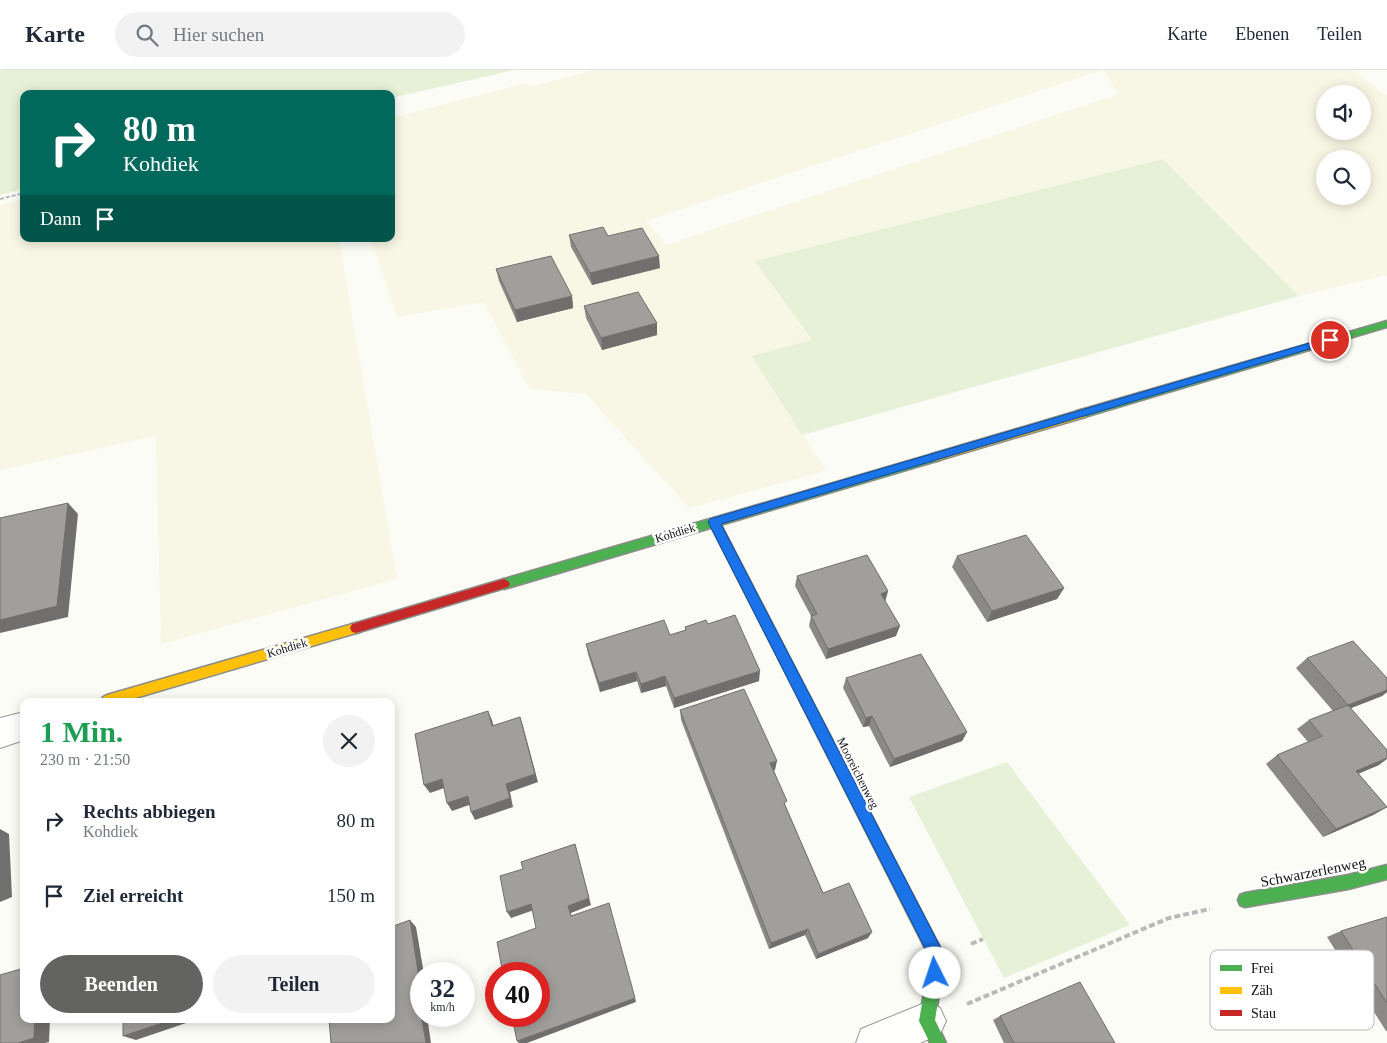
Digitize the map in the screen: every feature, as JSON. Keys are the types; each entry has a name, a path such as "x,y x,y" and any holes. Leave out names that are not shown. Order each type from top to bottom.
{"street":[{"name":"Kohdiek","path":"117,698 1387,324"},
{"name":"Mooreichenweg","path":"714,522 938,957 932,1032"},
{"path":"0,733 20,727"},
{"name":"Schwarzerlenweg","path":"1245,900 1348,882 1387,872"},
{"path":"875,1043 932,1032"}],"path":[{"path":"0,199 20,194"},
{"path":"932,1032 1169,918 1245,900"}],"shaded area":[{"path":"594,70 1103,70 1353,70 1387,96 1387,275 1299,296 1163,159 756,261 812,341 753,356 826,471 689,508 586,394 530,389 483,302 397,317 372,242 395,242 395,117 526,83 530,87","holes":["1103,70 1119,94 666,245 646,221"]},
{"path":"20,200 20,242 340,242 397,579 161,644 156,436 0,470 0,205"}],"green space":[{"path":"2,70 514,70 395,97 395,90 20,90 20,190 0,195 0,72"},
{"path":"1163,159 1299,296 802,435 752,356 812,340 755,261"},
{"path":"1007,762 1130,925 1004,978 909,797"}],"building":[{"path":"603,227 608,236 642,228 659,256 590,273 569,235"},
{"path":"551,256 572,296 515,310 496,269"},
{"path":"638,292 657,323 601,338 584,306"},
{"path":"68,503 57,606 0,620 0,518"},
{"path":"1026,535 1064,588 992,611 957,556"},
{"path":"867,555 888,591 881,594 900,626 828,649 811,616 817,614 797,576"},
{"path":"735,615 760,671 674,698 665,676 641,684 636,672 599,683 586,644 664,620 670,635 686,630 685,627 706,620 708,624"},
{"path":"1353,641 1387,678 1387,690 1348,705 1307,658"},
{"path":"921,654 967,732 894,759 872,716 866,718 846,678"},
{"path":"744,689 777,761 770,763 787,801 784,803 823,893 849,883 872,932 818,954 808,929 771,943 680,710"},
{"path":"1348,705 1387,750 1387,758 1356,771 1387,807 1336,829 1277,755 1322,736 1309,720"},
{"path":"488,711 492,726 520,717 535,774 506,784 510,798 471,812 468,796 447,803 442,779 424,785 415,734"},
{"path":"575,844 589,898 568,906 571,916 609,903 635,998 517,1041 514,1027 550,1027 550,962 501,962 497,942 536,928 531,904 507,912 500,876 523,869 521,862"},
{"path":"1387,917 1387,1003 1374,983 1374,950 1353,950 1341,931"},
{"path":"410,920 417,962 410,962 410,1027 423,1027 426,1043 331,1043 329,1023 395,1023 395,926"},
{"path":"20,969 20,1023 35,1023 34,1038 18,1043 0,1043 0,975"},
{"path":"1080,982 1115,1043 1014,1043 1000,1016"},
{"path":"123,1023 162,1023 123,1036"}],"traffic: fast":[{"path":"1081,414 1387,324"},
{"path":"504,584 936,457"},
{"path":"806,701 938,957 927,1021 938,1043"},
{"path":"1245,900 1348,882 1387,872"}],"traffic: slow":[{"path":"936,457 1081,414"},
{"path":"117,698 356,628"}],"traffic: jam":[{"path":"714,522 806,701"},
{"path":"356,628 504,584"}],"route":[{"path":"935,973 938,957 714,522 1330,340"}]}
